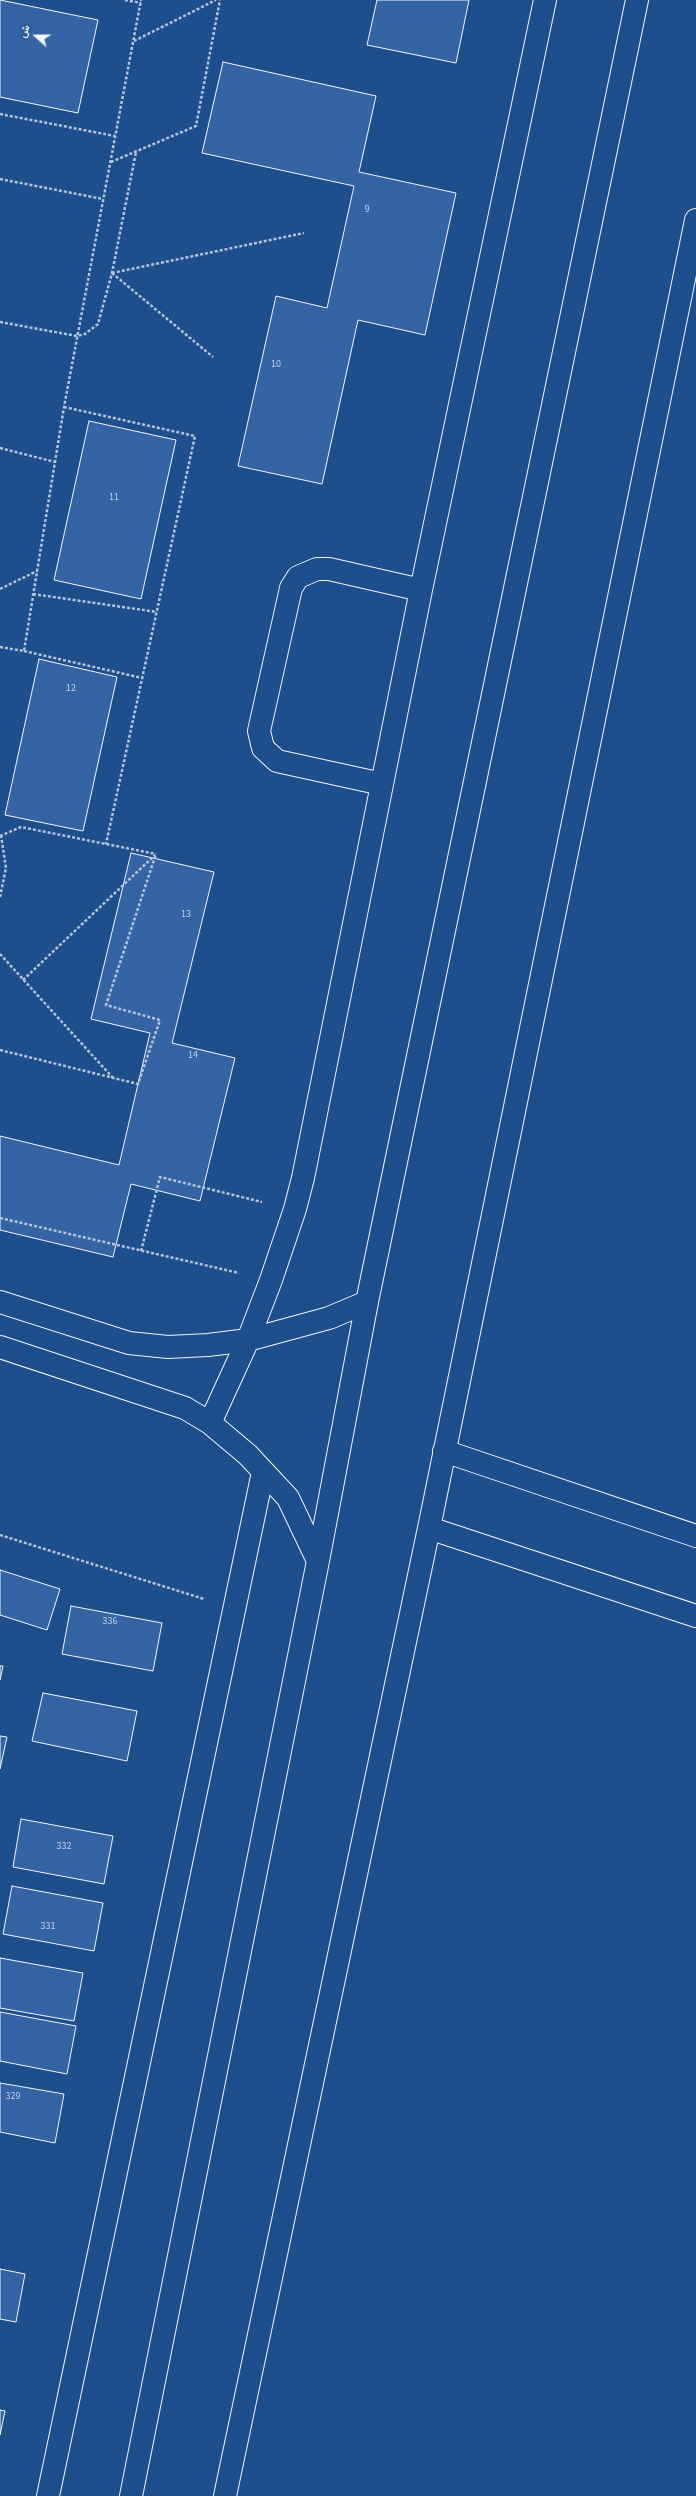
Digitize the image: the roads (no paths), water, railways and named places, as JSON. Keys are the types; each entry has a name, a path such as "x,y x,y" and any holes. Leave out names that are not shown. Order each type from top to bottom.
{"street":[{"path":"210,1423 248,1340 271,1280 295,1209 545,0"},
{"path":"131,2496 318,1561 367,1302 637,0"},
{"path":"225,2496 429,1528 696,220"},
{"path":"382,784 277,761 263,748 259,731 291,588 298,577 317,569 328,569 422,590"},
{"path":"0,1302 129,1343 168,1347 208,1345 248,1340 329,1318 367,1302"},
{"path":"0,1347 185,1408 210,1423 248,1455 288,1498 318,1561"},
{"path":"444,1451 696,1536"},
{"path":"48,2496 263,1472"},
{"path":"429,1528 696,1616"}]}
